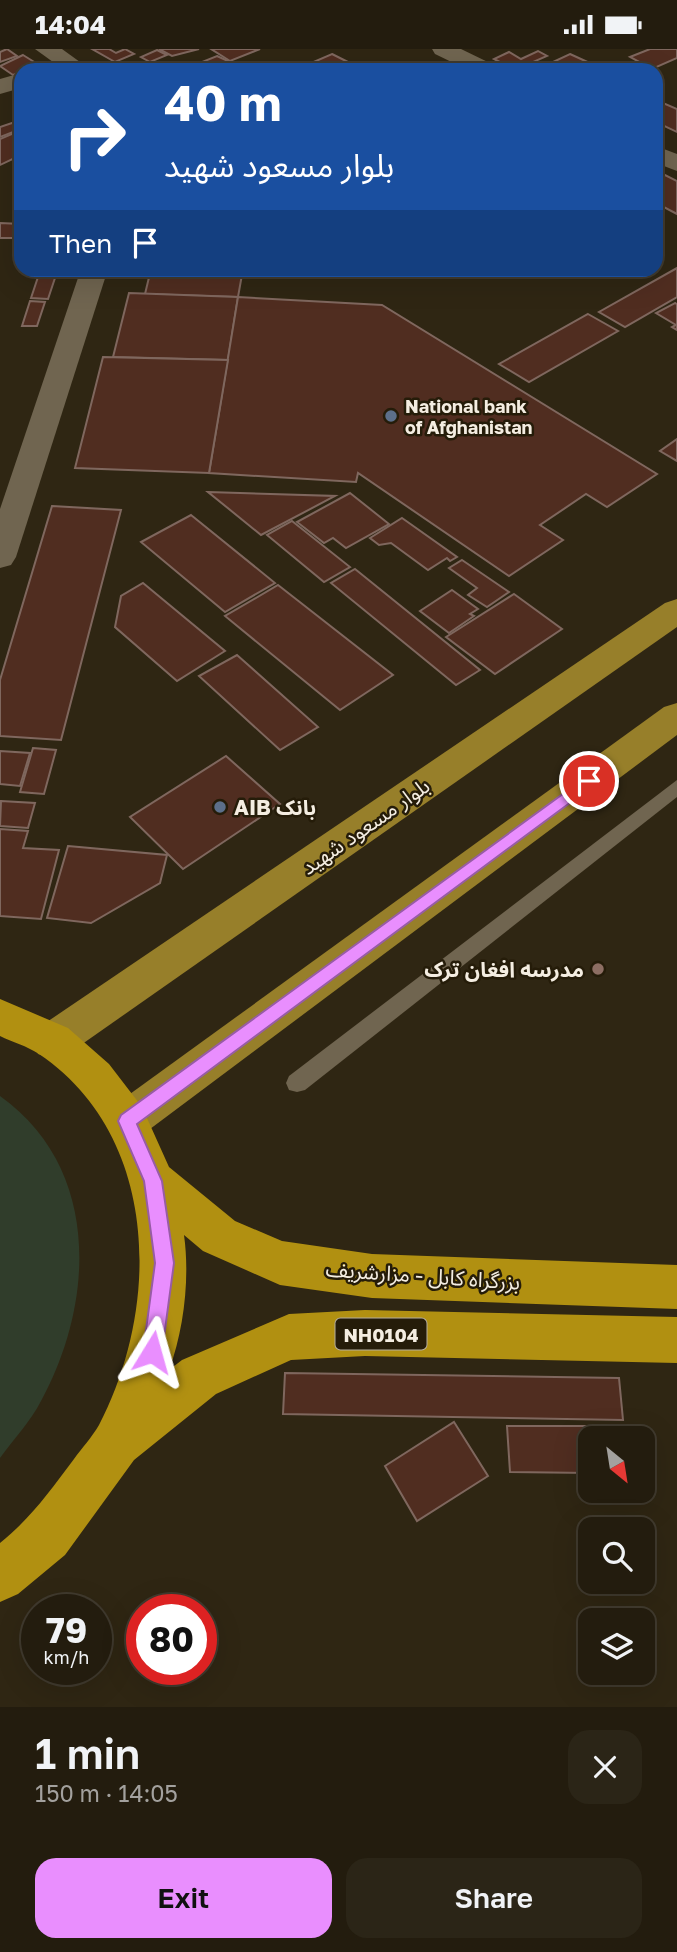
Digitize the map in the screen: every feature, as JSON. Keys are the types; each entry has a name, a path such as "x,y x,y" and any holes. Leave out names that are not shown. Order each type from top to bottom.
{"highway":[{"name":"NH0104","path":"0,1017 53,1041 94,1077 127,1121 153,1181 164,1263 152,1352 116,1443 47,1537 0,1576"},
{"name":"بزرگراه کابل - مزارشریف","path":"153,1181 219,1236 280,1263 372,1276 677,1287"},
{"name":"NH0104","path":"116,1443 199,1377 289,1337 365,1333 677,1340"}],"main road":[{"name":"بلوار مسعود شهید","path":"53,1041 677,611"},
{"path":"127,1121 677,716"}],"street":[{"path":"46,49 61,63"},
{"path":"443,49 472,63"},
{"path":"0,557 92,277"}],"lane":[{"path":"297,1083 677,787"}],"green space":[{"path":"0,1096 33,1126 57,1160 72,1198 79,1238 78,1280 72,1322 59,1362 37,1408 0,1458"}],"building":[{"path":"7,49 17,56 0,62 0,52"},
{"path":"92,49 109,49 116,53 125,49 134,54 115,62"},
{"path":"159,49 199,49 172,56"},
{"path":"211,49 260,49 230,61"},
{"path":"650,49 677,49 677,58 663,64 641,63 630,57"},
{"path":"157,50 167,55 150,62 141,57"},
{"path":"538,51 547,56 531,63 502,63 494,59 509,52 521,59"},
{"path":"332,54 350,63 311,63"},
{"path":"570,54 590,63 551,63"},
{"path":"23,55 36,63 14,63 13,75 0,66"},
{"path":"217,56 228,61 223,63 200,63"},
{"path":"663,103 677,109 677,132 663,125"},
{"path":"14,122 14,132 0,137 0,127"},
{"path":"14,133 14,158 0,165 0,139"},
{"path":"663,174 677,181 677,214 663,207"},
{"path":"0,223 14,224 14,238 0,238"},
{"path":"677,268 677,297 625,327 599,312 663,277"},
{"path":"38,277 55,278 48,299 31,298"},
{"path":"149,277 242,277 238,297 145,294"},
{"path":"129,293 238,297 228,360 113,357"},
{"name":"National bank of Afghanistan","path":"238,297 382,305 657,474 607,507 586,494 540,525 563,540 509,576 358,473 356,482 209,473"},
{"path":"30,301 45,302 37,326 22,326"},
{"path":"675,303 677,330 672,327 676,325 656,313"},
{"path":"588,314 618,331 529,382 499,364"},
{"path":"103,357 228,360 209,473 75,468"},
{"path":"677,439 677,461 660,451"},
{"path":"208,492 335,496 261,535"},
{"path":"350,493 389,524 346,548 333,538 324,543 297,522"},
{"path":"52,506 121,510 61,740 0,736 0,680"},
{"path":"191,515 275,583 225,612 141,542"},
{"path":"402,518 457,557 450,561 447,558 428,570 391,543 379,545 370,538"},
{"path":"292,521 350,567 324,582 267,535"},
{"path":"462,560 509,592 487,607 468,595 477,588 449,568"},
{"path":"355,569 480,670 456,685 331,583"},
{"path":"143,583 225,651 177,681 115,627 121,596"},
{"path":"278,585 393,675 340,710 225,616"},
{"path":"452,590 478,609 470,614 474,616 449,633 420,611"},
{"path":"514,594 562,629 495,674 446,637"},
{"path":"237,655 318,727 280,750 199,676"},
{"path":"33,748 56,750 44,794 20,792"},
{"path":"0,751 30,753 20,786 0,784"},
{"path":"226,756 280,804 183,869 130,817"},
{"path":"1,801 35,803 28,828 0,826"},
{"path":"0,829 28,831 23,848 59,850 41,919 0,916"},
{"path":"68,846 167,855 160,883 91,923 47,918"},
{"path":"285,1373 619,1378 623,1420 283,1414"},
{"path":"454,1422 488,1476 417,1521 385,1466"},
{"path":"507,1426 578,1426 578,1473 510,1472"}],"place":[{"name":"National bank of Afghanistan","path":"391,416"},
{"name":"AIB بانک","path":"220,807"},
{"name":"مدرسه افغان ترک","path":"598,969"}],"route":[{"path":"152,1352 164,1263 153,1181 127,1121 589,781"}]}
